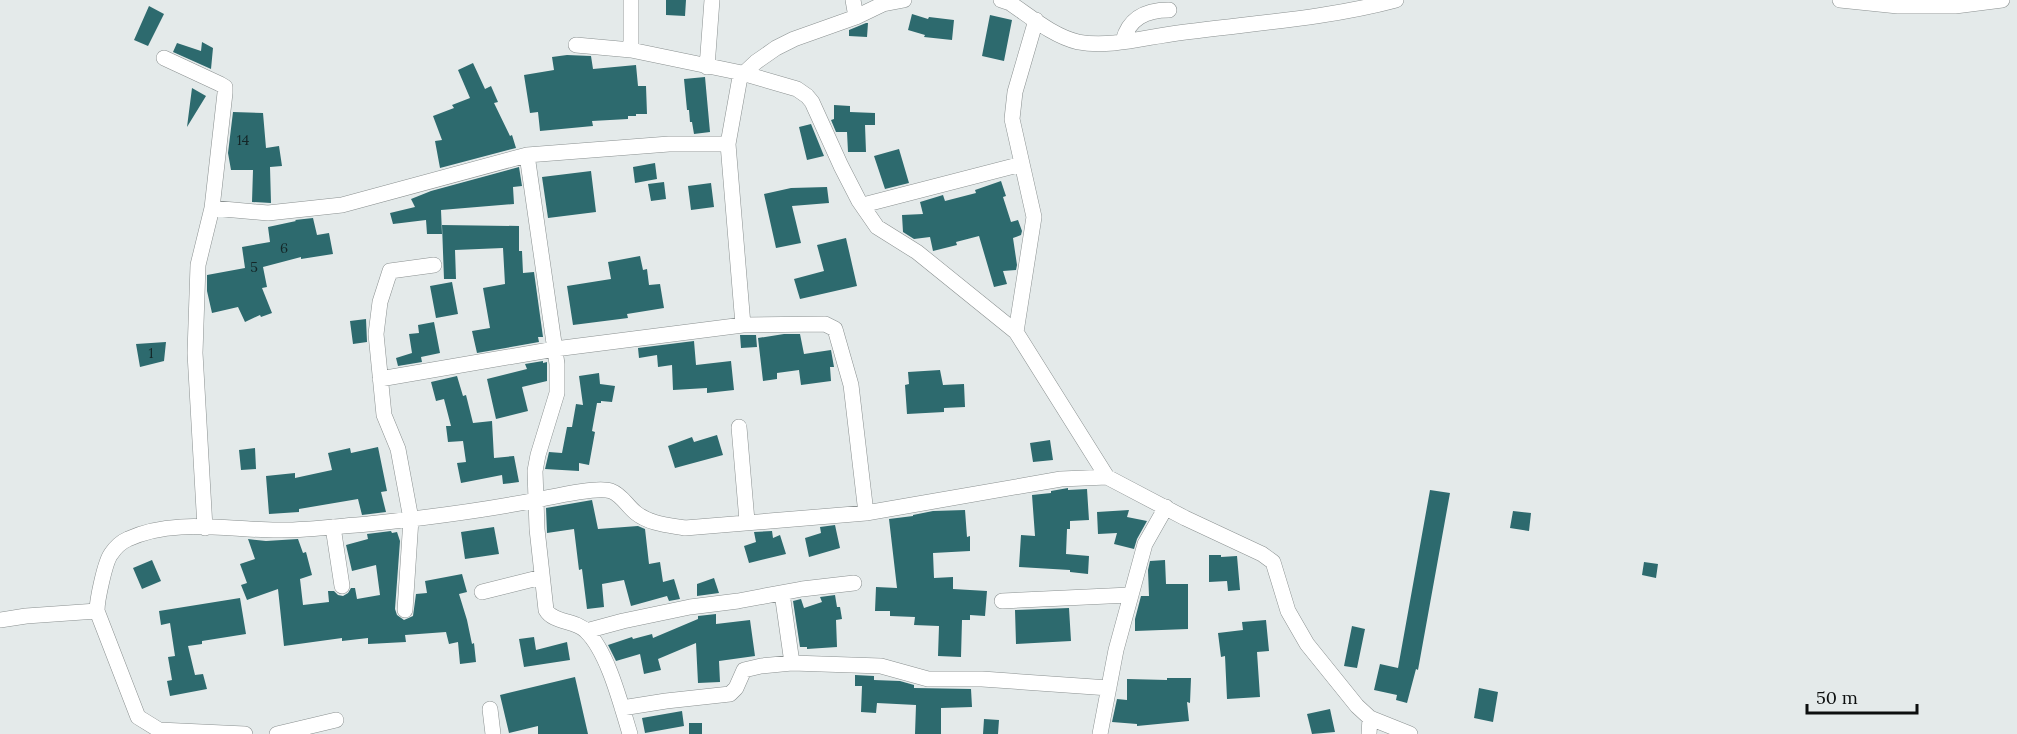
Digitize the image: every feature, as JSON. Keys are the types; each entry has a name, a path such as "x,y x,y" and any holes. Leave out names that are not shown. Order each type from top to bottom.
{"street":[{"path":"631,0 631,50"},
{"path":"707,67 712,0"},
{"path":"853,0 856,17"},
{"path":"743,325 728,144 739,83 776,48 883,4 904,0"},
{"path":"1001,0 1010,3 1063,37 1077,41 1123,42 1339,12 1396,0"},
{"path":"1840,0 1898,6 1955,6 2002,0"},
{"path":"1123,42 1132,22 1141,15 1158,10 1168,10"},
{"path":"1016,332 1034,225 1033,208 1012,119 1015,93 1036,21"},
{"path":"576,45 631,50 707,67 739,83 797,89 807,96 862,205 879,229 917,252 1016,332 1107,477"},
{"path":"164,58 225,87 218,169 212,208 198,265 195,353 205,528"},
{"path":"212,208 268,213 342,205 527,155 669,144 728,144"},
{"path":"527,155 557,364 556,393 535,471 537,529 544,603 548,614 576,624 586,631 600,650 630,734"},
{"path":"862,205 1022,165"},
{"path":"405,610 411,519 398,449 384,415 376,333 380,302 390,271 434,265"},
{"path":"380,379 555,349 743,325 825,324 835,329 851,385 866,513"},
{"path":"739,427 747,521"},
{"path":"245,734 159,730 138,717 97,611 110,556 116,547 128,539 154,531 187,526 282,530 411,519 603,489 618,494 636,513 649,520 663,525 685,528 747,521 866,513 1061,479 1107,477 1262,554 1273,562 1288,610 1307,644 1357,706 1370,726 1410,734"},
{"path":"1100,734 1130,595 1145,544 1166,507"},
{"path":"333,527 342,586"},
{"path":"482,592 542,577"},
{"path":"586,631 690,607 854,583"},
{"path":"782,593 792,663"},
{"path":"1002,601 1130,595"},
{"path":"0,620 97,611"},
{"path":"622,708 730,694 736,688 744,670 792,663 881,666 928,679 982,679 1109,688"},
{"path":"490,708 493,734"},
{"path":"277,734 336,720"}],"building":[{"path":"666,0 686,0 685,16 666,15"},
{"path":"149,6 164,14 148,46 134,40"},
{"path":"912,14 928,19 929,17 954,20 952,40 924,37 925,35 908,30"},
{"path":"990,15 1012,20 1004,61 982,56"},
{"path":"868,23 867,37 849,36 849,30"},
{"path":"202,42 213,48 211,69 173,52 177,43 201,51"},
{"path":"591,56 593,69 636,65 638,86 646,86 647,114 628,116 628,119 592,121 593,126 540,131 538,112 530,113 524,75 554,70 552,57"},
{"path":"473,63 485,89 491,86 498,102 494,103 510,136 512,135 516,148 440,168 435,141 442,140 433,116 454,108 452,105 470,98 458,70"},
{"path":"705,77 710,132 694,134 689,110 687,110 684,79"},
{"path":"192,88 206,96 187,127"},
{"path":"834,105 850,106 850,112 875,113 875,125 865,125 866,152 848,152 847,132 836,132 831,120 834,119"},
{"path":"233,112 263,113 266,148 279,146 282,166 270,167 271,203 252,202 253,170 231,170 228,153"},
{"path":"811,124 824,156 807,160 799,127"},
{"path":"899,149 909,183 885,189 874,156"},
{"path":"655,163 657,179 635,183 633,167"},
{"path":"519,167 522,186 513,187 514,204 441,210 442,234 427,234 426,220 393,224 390,213 415,207 411,199 431,191"},
{"path":"591,171 596,212 548,218 542,177"},
{"path":"1001,181 1006,196 1003,197 1011,222 1018,220 1022,231 1021,235 1013,238 1016,270 1003,271 1007,284 994,287 979,236 933,251 930,237 914,239 903,232 902,215 923,214 920,202 943,195 945,201 976,193 975,190"},
{"path":"664,182 666,199 651,201 648,184"},
{"path":"711,183 714,207 691,210 688,186"},
{"path":"827,187 829,203 792,206 801,243 776,248 764,194 791,188"},
{"path":"313,218 317,235 329,233 333,254 301,259 301,257 263,267 267,287 262,288 272,313 261,317 260,315 245,322 238,307 212,313 207,291 207,275 245,268 242,247 270,242 268,227"},
{"path":"442,225 519,226 519,251 522,251 523,273 534,272 543,337 538,337 539,342 477,353 472,331 490,328 483,288 505,284 503,248 455,250 456,279 444,279"},
{"path":"846,238 857,286 800,299 794,279 824,271 817,245"},
{"path":"640,256 643,270 647,269 649,285 660,284 664,308 627,314 628,318 573,325 567,286 611,279 608,262"},
{"path":"452,282 458,314 436,318 430,286"},
{"path":"366,319 367,342 353,344 350,321"},
{"path":"434,322 440,353 421,357 422,362 398,366 396,358 412,353 409,334 419,333 418,325"},
{"path":"800,334 804,354 831,350 834,367 830,367 831,381 801,385 799,370 777,373 777,379 763,381 758,338"},
{"path":"740,335 756,335 757,347 741,348"},
{"path":"694,341 696,365 731,361 734,390 707,393 707,388 673,390 672,365 658,367 657,355 639,358 638,348"},
{"path":"166,342 164,361 140,367 136,344"},
{"path":"543,361 543,363 547,362 547,381 522,387 528,411 496,419 487,379 527,369 525,364"},
{"path":"940,370 943,385 964,384 965,407 944,408 944,412 907,414 905,385 909,384 908,372"},
{"path":"599,373 600,384 615,386 612,402 597,403 589,465 579,463 579,471 545,469 549,452 562,453 567,427 572,427 576,404 583,405 579,376"},
{"path":"457,376 463,396 466,395 473,423 492,421 494,458 514,456 519,482 503,484 502,475 461,483 457,463 466,462 463,441 448,442 446,426 451,426 444,399 436,401 431,382"},
{"path":"717,435 723,455 675,468 668,446 692,437 694,442"},
{"path":"1050,440 1053,460 1033,462 1030,443"},
{"path":"378,447 387,491 381,492 386,512 362,515 358,499 299,509 299,512 269,514 266,476 295,473 295,478 332,470 328,453 350,448 351,453"},
{"path":"255,448 256,469 241,470 239,450"},
{"path":"1068,488 1068,490 1087,489 1089,520 1070,521 1070,529 1067,529 1066,554 1089,556 1088,574 1070,572 1070,570 1019,567 1021,535 1035,536 1032,495"},
{"path":"1430,490 1450,493 1418,670 1416,669 1407,703 1396,700 1397,695 1374,690 1380,664 1398,668"},
{"path":"592,500 598,529 638,526 645,529 649,564 660,562 663,582 674,579 680,599 669,601 667,596 631,606 624,580 602,584 604,607 587,609 574,529 547,533 546,508"},
{"path":"965,510 967,537 970,536 970,551 933,553 934,578 953,577 953,589 987,591 985,616 970,615 970,620 962,620 961,657 938,656 939,626 914,625 915,617 890,616 890,611 875,611 876,587 897,588 889,519 933,511"},
{"path":"1129,510 1127,517 1147,521 1134,549 1114,544 1117,533 1098,534 1097,512"},
{"path":"1513,511 1531,513 1529,531 1510,528"},
{"path":"835,525 840,548 809,557 805,538 821,533 820,527"},
{"path":"494,527 499,554 465,559 461,532"},
{"path":"391,531 392,533 397,532 400,541 395,609 397,615 404,620 413,616 416,594 427,593 425,581 462,574 467,592 459,594 472,644 474,643 476,662 460,664 458,642 449,644 446,632 405,635 406,642 368,644 368,638 342,641 342,638 284,646 278,589 247,600 241,585 247,583 240,564 255,559 248,539 266,541 298,539 303,553 306,552 312,575 300,579 303,605 329,602 328,591 334,591 343,596 351,588 355,588 357,599 380,595 376,565 352,571 346,545 368,539 367,534"},
{"path":"772,531 773,538 780,535 786,554 749,563 744,546 756,542 754,532"},
{"path":"1209,555 1237,556 1240,590 1228,591 1227,581 1209,582"},
{"path":"152,560 161,581 142,589 133,568"},
{"path":"1165,560 1166,584 1188,584 1188,629 1135,631 1135,619 1141,596 1149,596 1150,561"},
{"path":"1644,562 1658,564 1656,578 1642,575"},
{"path":"714,578 719,593 697,596 697,584"},
{"path":"835,595 842,619 836,620 837,647 807,649 807,647 800,647 793,601 801,599 804,608 822,602 820,597"},
{"path":"240,598 246,634 202,641 202,644 188,646 195,675 203,674 207,689 170,696 167,681 172,680 168,657 175,656 170,623 161,625 159,611"},
{"path":"1069,608 1071,641 1016,644 1015,610"},
{"path":"716,614 716,624 750,620 755,656 719,661 720,682 698,683 696,643 658,659 661,670 644,674 640,654 616,661 608,645 632,637 633,639 652,634 653,638 698,619 698,616"},
{"path":"1266,620 1269,651 1257,652 1260,697 1227,699 1225,656 1221,657 1218,633 1243,630 1242,622"},
{"path":"1352,626 1365,629 1357,668 1344,666"},
{"path":"534,637 536,650 567,642 570,660 524,667 519,639"},
{"path":"855,675 874,676 874,680 900,681 914,685 914,688 971,689 972,707 941,708 941,734 915,734 916,705 877,703 876,713 861,712 862,686 855,686"},
{"path":"575,677 588,734 538,734 538,726 509,733 500,695"},
{"path":"1167,678 1191,678 1190,703 1187,702 1189,721 1137,726 1137,724 1112,722 1117,699 1127,700 1127,679 1167,680"},
{"path":"1479,688 1498,692 1493,722 1474,718"},
{"path":"1330,709 1335,732 1312,734 1307,714"},
{"path":"682,711 684,726 645,733 642,718"},
{"path":"984,719 999,720 998,734 983,734"},
{"path":"689,723 702,723 702,734 689,734"}]}
